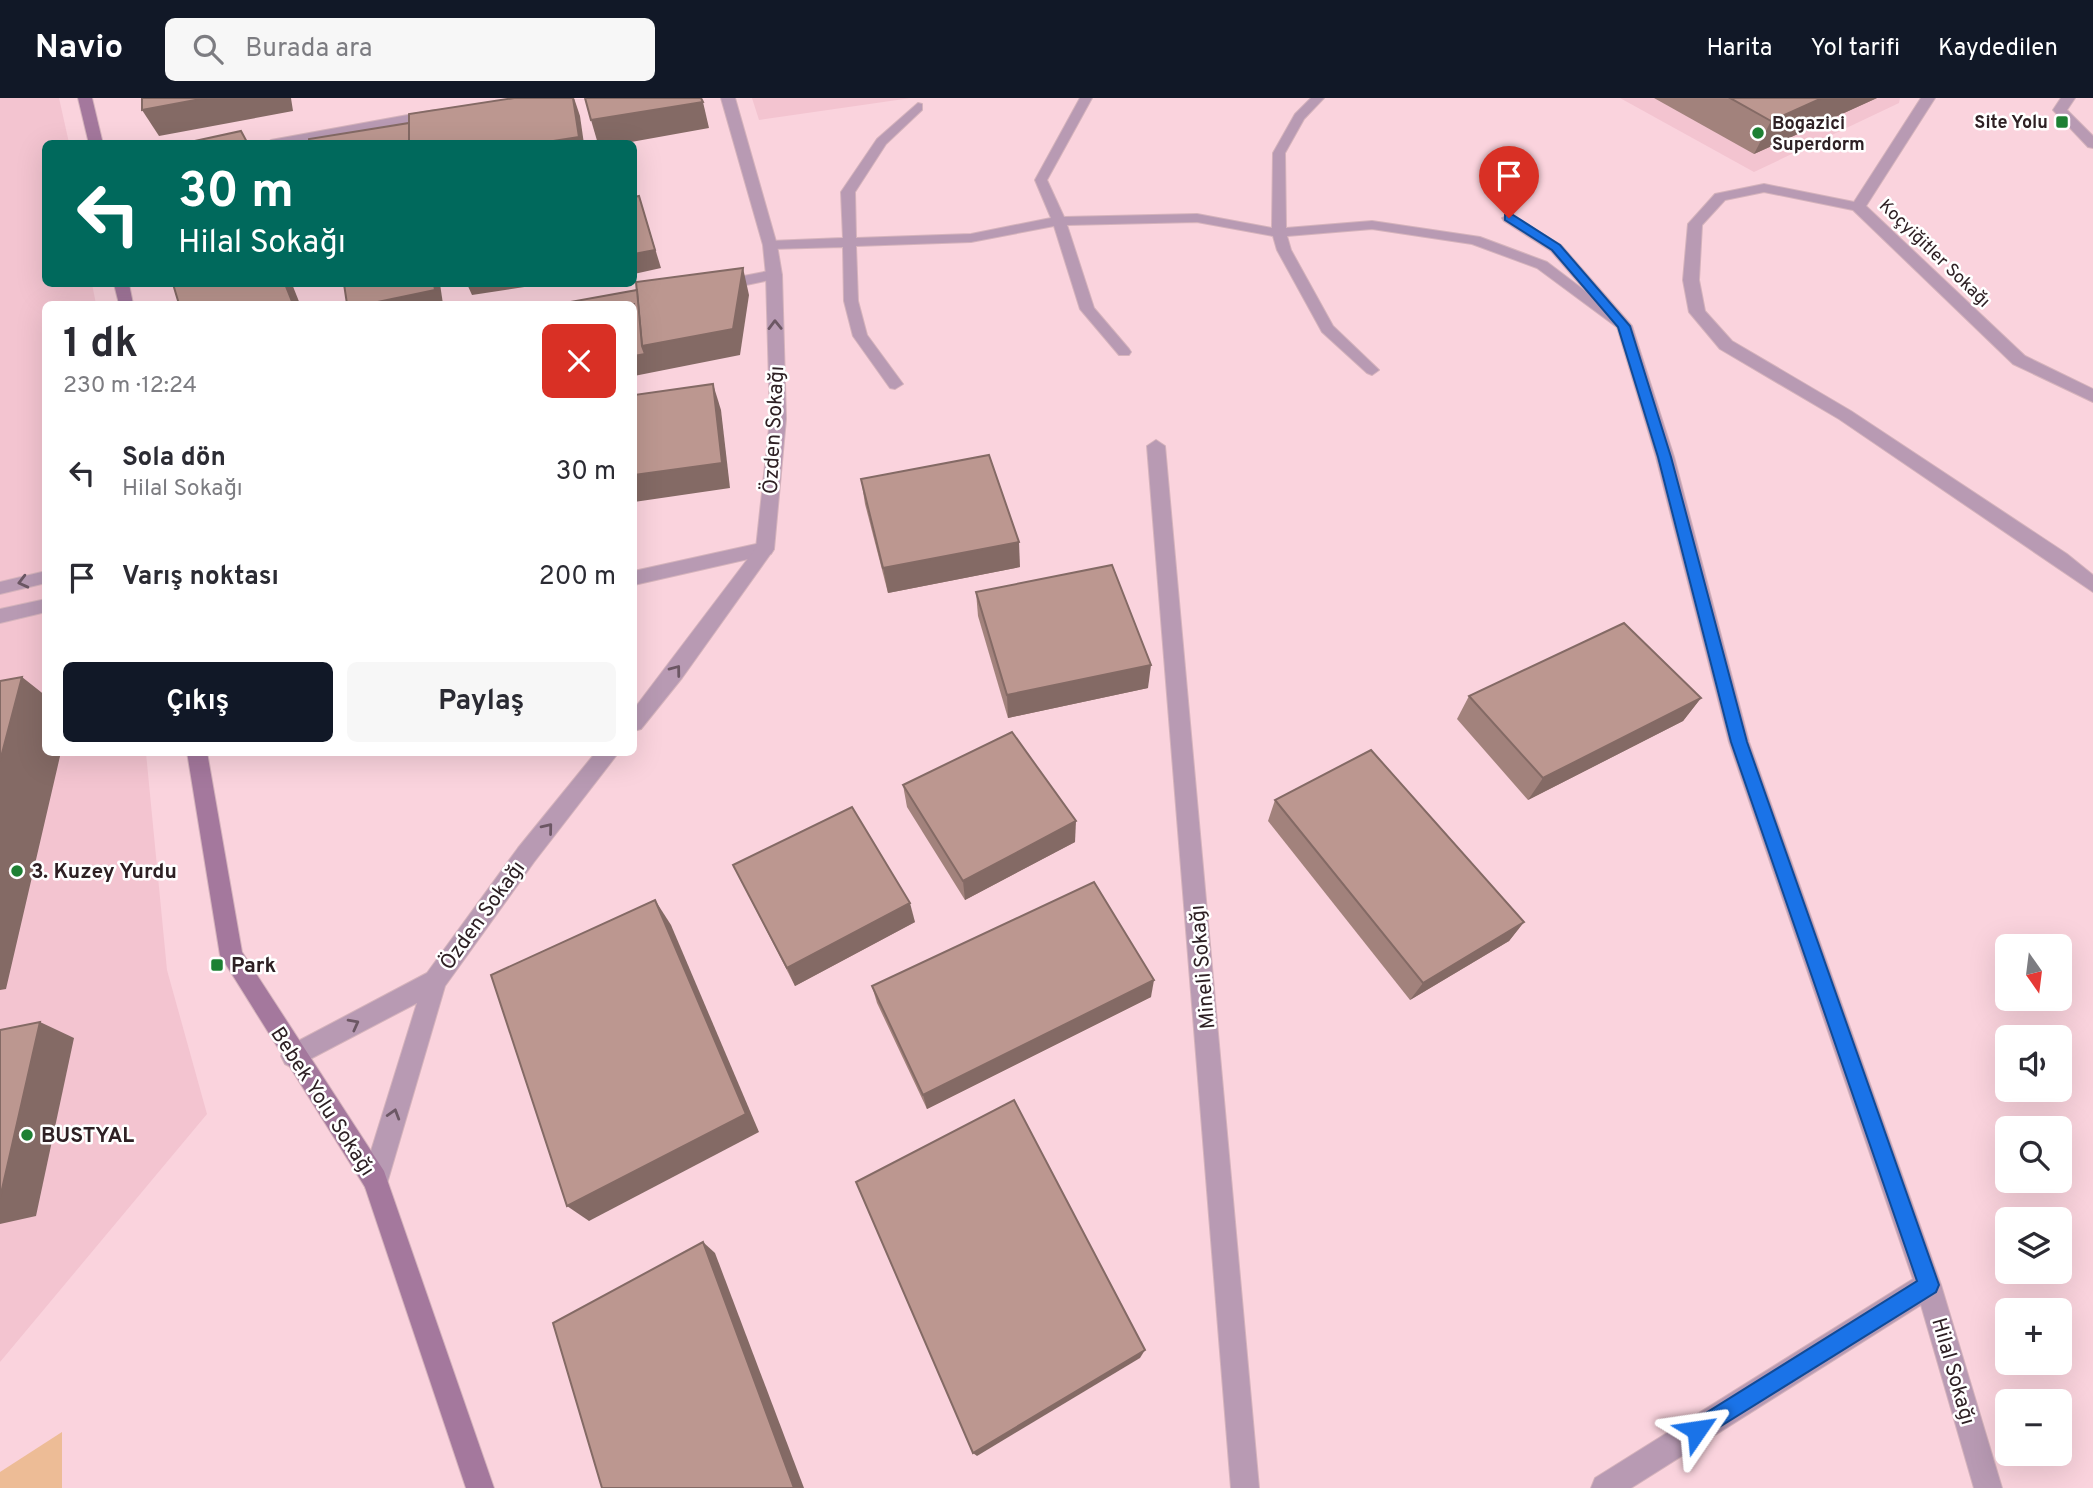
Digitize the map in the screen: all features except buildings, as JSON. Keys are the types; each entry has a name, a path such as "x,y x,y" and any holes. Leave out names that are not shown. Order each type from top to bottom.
{"main road":[{"path":"85,98 95,140"},
{"name":"Bebek Yolu Sokağı","path":"198,756 231,955 293,1056 375,1180 480,1488"}],"street":[{"name":"Özden Sokağı","path":"728,98 770,245 774,275 778,419 765,549"},
{"name":"Koçyiğitler Sokağı","path":"1928,98 1858,207 2019,360 2093,396"},
{"path":"2068,98 2060,110 2093,144"},
{"path":"293,140 444,112"},
{"path":"1858,207 1764,188 1720,197 1695,224 1691,280 1697,312 1726,345 1845,415 2061,559 2093,585"},
{"name":"Hilal Sokağı","path":"1509,218 1556,248 1624,326 1665,457 1739,742 1928,1285 1988,1488"},
{"path":"706,289 774,275"},
{"name":"Mineli Sokağı","path":"1156,446 1245,1488"},
{"path":"637,577 765,549"},
{"path":"637,719 765,549"},
{"name":"Özden Sokağı","path":"375,1180 435,981 526,855 606,756"},
{"name":"Özden Sokağı","path":"293,1056 435,981"},
{"path":"1605,1488 1928,1285"}],"lane":[{"path":"1087,98 1041,180 1059,221 1087,309 1124,352"},
{"path":"1318,98 1299,117 1279,153 1279,233 1284,250 1327,329 1371,370"},
{"path":"895,384 860,336 851,301 847,243 848,192 881,142 918,107"},
{"path":"770,245 971,238 1059,221 1197,218 1279,233 1373,225 1475,240 1542,265 1624,326"},
{"path":"0,588 42,578"},
{"path":"0,616 42,606"}],"shaded area":[{"path":"0,98 59,98 68,140 42,140 42,287 93,287 95,301 42,301 42,756 146,756 167,970 207,1114 0,1362"},
{"path":"752,98 911,98 759,120"},
{"path":"1620,98 1900,98 1899,103 1754,172"},
{"path":"62,1432 62,1488 0,1488 0,1472"}],"place":[{"name":"Site Yolu","path":"2062,122"},
{"name":"Bogazici Superdorm","path":"1758,133"},
{"name":"3. Kuzey Yurdu","path":"17,871"},
{"name":"Park","path":"217,965"},
{"name":"BUSTYAL","path":"27,1135"}],"route":[{"path":"1509,218 1556,248 1624,326 1665,457 1739,742 1928,1285 1697,1430"}]}
